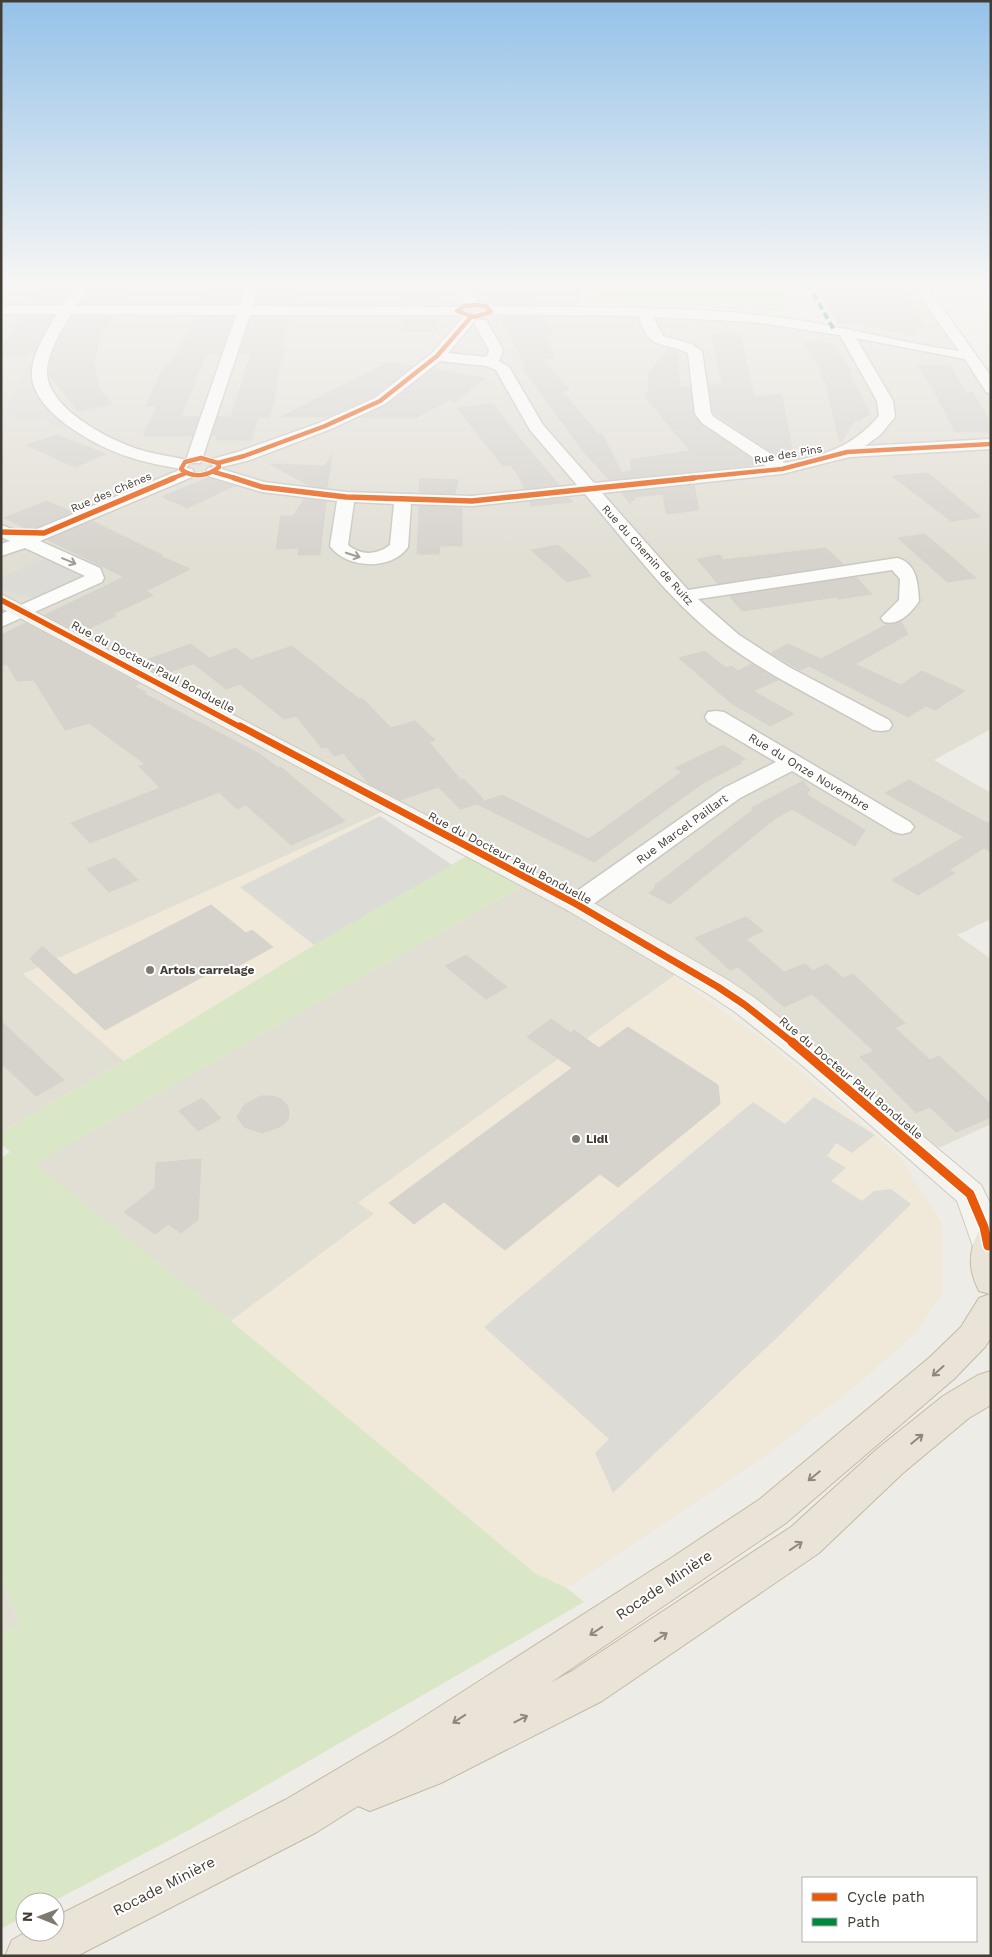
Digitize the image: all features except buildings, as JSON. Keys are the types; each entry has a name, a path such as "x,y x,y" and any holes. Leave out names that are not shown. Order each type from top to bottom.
{"highway":[{"path":"989,1243 987,1270 991,1281"},
{"name":"Rocade Minière","path":"28,1956 301,1816 558,1656 772,1511 942,1368 973,1337 991,1308"},
{"name":"Rocade Minière","path":"301,1816 426,1768 587,1686 805,1540 890,1461 956,1407 991,1386"}],"street":[{"path":"40,375 41,385 57,409 107,442 131,453 188,466 200,475 244,456 307,433 380,401 413,375"},
{"path":"188,466 221,375"},
{"name":"Rue du Chemin de Ruitz","path":"508,375 536,428 683,596 732,639 782,671 881,725"},
{"path":"699,375 704,414 708,420 782,469"},
{"path":"847,452 874,432 887,417 885,402 870,375"},
{"path":"983,375 991,389"},
{"name":"Rue des Pins","path":"216,467 262,487 346,497 503,500 588,489 782,469 847,452 991,444"},
{"name":"Rue des Chênes","path":"1,551 188,466"},
{"path":"346,497 339,546 345,553 370,558 391,554 399,547 403,499"},
{"path":"1,530 93,572 95,578 9,611"},
{"path":"683,596 897,564 909,578 909,601 891,618"},
{"name":"Rue du Docteur Paul Bonduelle","path":"9,611 576,904 681,964 745,1005 980,1196"},
{"name":"Rue du Onze Novembre","path":"716,717 902,827"},
{"name":"Rue Marcel Paillart","path":"576,904 732,793 792,762"},
{"path":"980,1196 984,1227 989,1243"}],"shaded area":[{"path":"1,375 981,375 991,389 991,729 934,760 991,793 991,919 957,935 991,959 991,1124 941,1147 910,1143 686,967 359,1202 374,1214 231,1321 34,1164 531,881 391,808 24,974 124,1061 1,1132"},
{"path":"23,375 33,375 34,384 47,407 67,426 57,429 45,420 10,420 12,415 1,415"},
{"path":"53,555 93,572 41,603 25,594 19,597 1,588 1,577"},
{"path":"376,815 452,865 314,945 124,1061 23,974"},
{"path":"380,816 452,865 314,945 240,887"},
{"path":"674,976 770,1045 899,1156 942,1223 942,1293 916,1333 854,1387 764,1457 567,1588 536,1574 231,1321 374,1214 358,1203"},
{"path":"814,1097 875,1135 852,1153 836,1143 827,1156 846,1168 831,1181 862,1201 874,1191 891,1189 911,1204 786,1329 613,1493 595,1453 609,1439 484,1327 753,1102 785,1124"},
{"path":"1,1577 20,1625 1,1634"}],"green space":[{"path":"475,851 531,881 35,1164 231,1321 536,1574 567,1588 584,1602 191,1829 65,1895 65,1892 15,1892 15,1921 1,1929 1,1634 20,1625 1,1577 1,1158 10,1152 1,1144 1,1132 124,1061 314,945"}],"cycle path":[{"path":"218,463 244,456 325,426 380,401 413,375"},
{"path":"214,472 262,487 346,497 472,501 782,469 847,452 991,444"},
{"path":"201,458 218,463 219,467 211,473 200,475 189,474 181,469 185,462 201,458"},
{"path":"1,532 24,533 37,531 44,533 186,473"},
{"path":"1,600 576,904 718,987 745,1005 814,1060 970,1194 984,1227 988,1246"}],"place":[{"name":"Artois carrelage","path":"150,970"},
{"name":"Lidl","path":"576,1139"}]}
